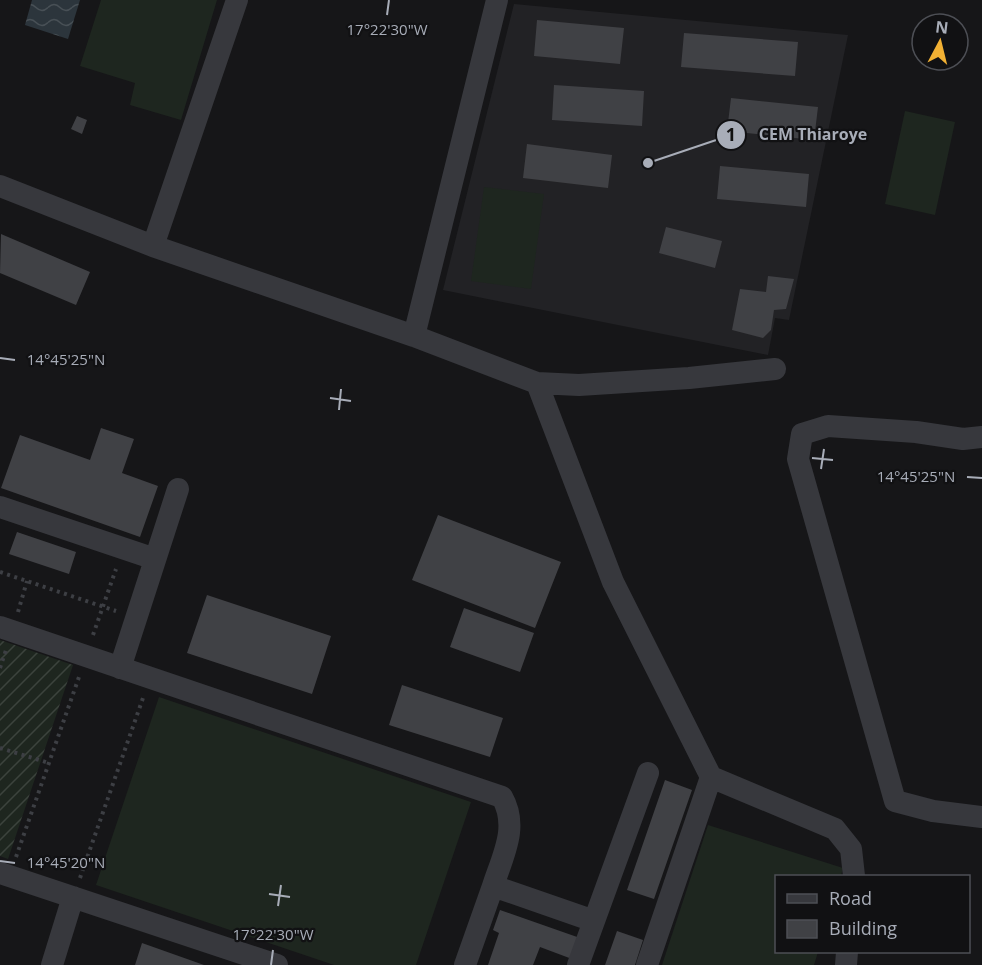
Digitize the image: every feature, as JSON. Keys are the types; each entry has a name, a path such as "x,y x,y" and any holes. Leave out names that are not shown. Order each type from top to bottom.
{"street":[{"path":"153,246 237,0"},
{"path":"414,336 497,0"},
{"path":"0,186 153,246 414,336 537,383 579,385 689,378 775,369"},
{"path":"537,383 613,582 711,777 836,829 851,849 854,875"},
{"path":"982,437 963,439 916,432 828,426 802,434 798,459 895,801 933,812 982,817"},
{"path":"120,668 177,489"},
{"path":"0,507 155,559"},
{"path":"0,627 502,797 509,809 511,829 465,965"},
{"path":"578,965 648,772"},
{"path":"647,965 711,777"},
{"path":"5,875 277,965"},
{"path":"493,886 594,921"},
{"path":"52,965 73,897"}],"path":[{"path":"5,875 49,764 123,548"},
{"path":"0,572 136,618"},
{"path":"73,897 150,677"},
{"path":"0,748 49,764"}],"shaded area":[{"path":"101,0 217,0 181,120 130,105 135,83 80,66"},
{"path":"514,4 848,35 789,320 775,318 768,355 443,290"},
{"path":"905,111 955,122 935,215 885,204"},
{"path":"484,187 544,194 531,289 471,281"},
{"path":"0,640 73,665 8,859 0,856"},
{"path":"159,697 471,802 416,965 334,965 96,885"},
{"path":"708,825 843,868 841,875 775,875 775,953 818,953 814,965 662,965"}],"water":[{"path":"32,0 80,0 68,39 25,25"}],"building":[{"path":"537,20 624,28 620,64 534,56"},
{"path":"684,33 798,42 795,76 681,67"},
{"path":"554,85 644,91 642,126 552,120"},
{"path":"731,98 818,107 814,140 727,131"},
{"path":"77,116 87,120 82,134 71,129"},
{"path":"527,144 612,155 608,188 523,178"},
{"path":"720,166 809,174 806,207 717,199"},
{"path":"666,227 722,241 715,268 659,253"},
{"path":"1,234 90,272 76,305 0,273"},
{"path":"768,276 794,279 786,309 774,310 771,330 763,338 732,330 740,289 766,292"},
{"path":"101,428 134,439 122,473 158,486 140,537 1,488 20,435 90,460"},
{"path":"438,515 561,562 535,628 412,580"},
{"path":"17,532 76,552 69,574 9,554"},
{"path":"207,595 331,636 312,694 187,653"},
{"path":"464,608 534,633 520,672 450,647"},
{"path":"402,685 503,718 490,757 389,725"},
{"path":"665,780 692,790 654,899 627,890"},
{"path":"500,910 580,938 572,959 540,947 533,965 488,965 499,933 493,930"},
{"path":"617,931 643,940 635,965 605,965"},
{"path":"142,943 204,965 135,965"}],"place":[{"name":"CEM Thiaroye","path":"648,163"}]}
